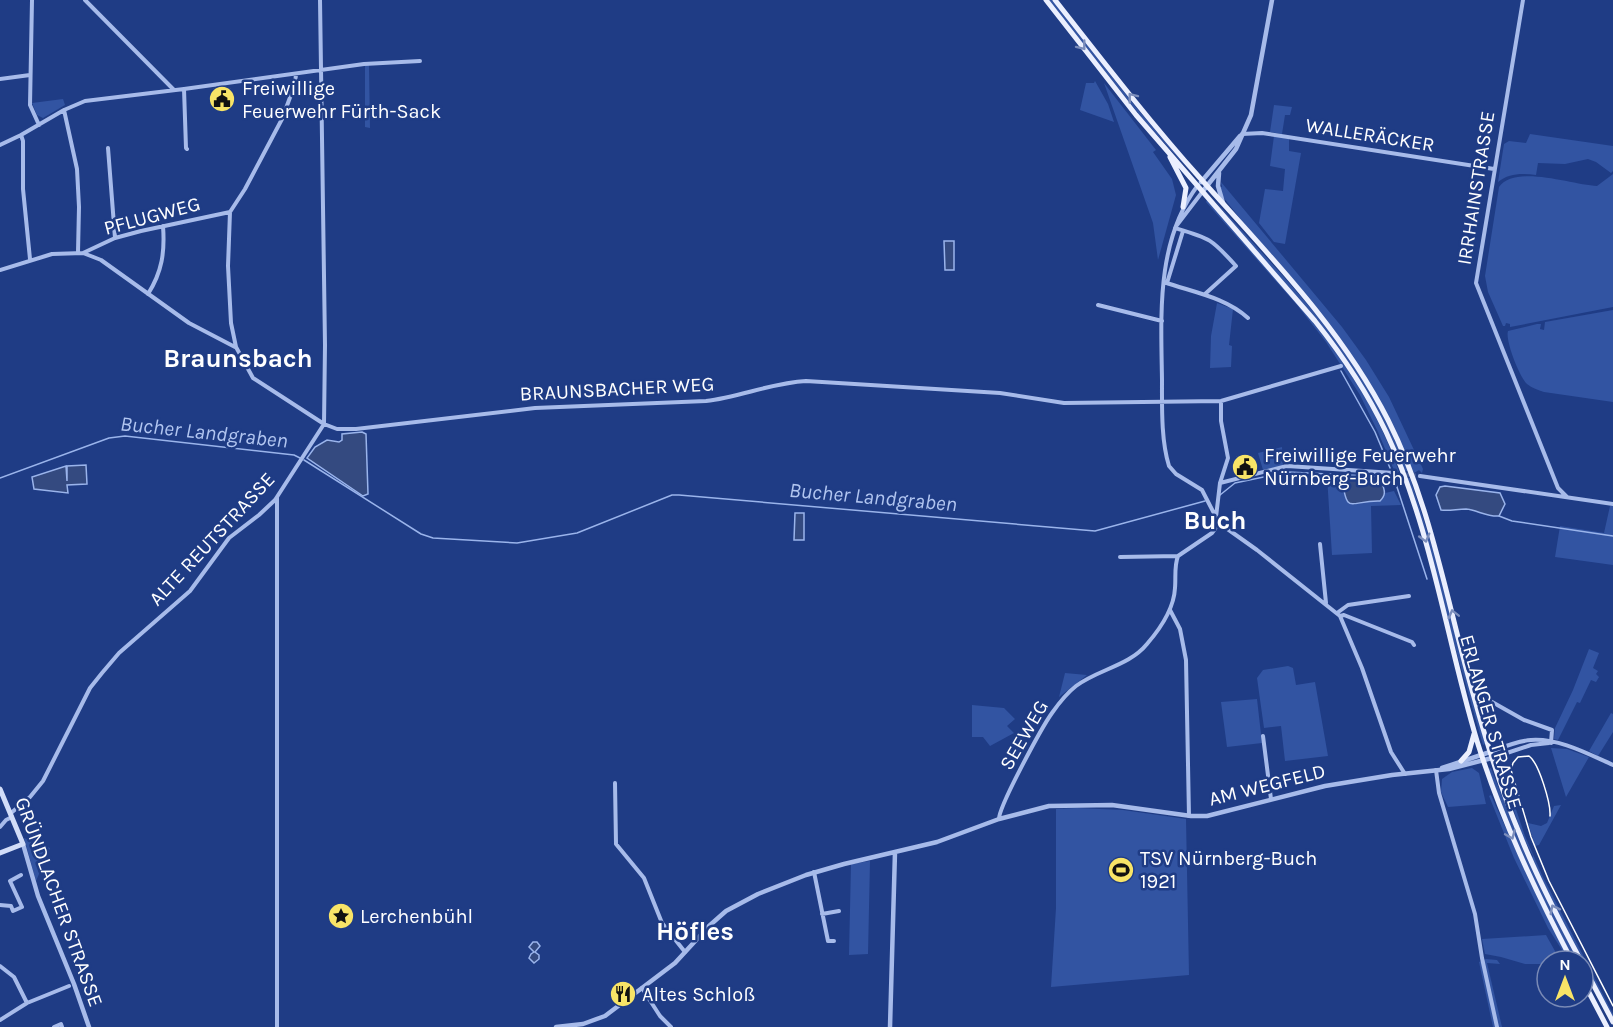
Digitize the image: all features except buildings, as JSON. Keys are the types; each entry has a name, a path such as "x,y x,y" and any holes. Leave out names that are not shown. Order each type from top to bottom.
{"main road":[{"path":"1046,0 1131,109 1167,150 1203,185"},
{"path":"1055,0 1203,185"},
{"path":"1167,150 1186,188 1183,207"},
{"name":"ERLANGER STRASSE","path":"1203,185 1223,204 1312,306 1349,355 1383,410 1409,467 1437,553 1491,755 1527,854 1575,949"},
{"name":"ERLANGER STRASSE","path":"1203,185 1338,350 1372,405 1407,482 1429,553 1482,757 1521,857 1566,949"},
{"path":"1461,761 1471,748 1475,732"},
{"name":"GRÜNDLACHER STRASSE","path":"0,789 23,844"},
{"path":"0,853 23,844"},
{"path":"1595,988 1613,1022"},
{"path":"1595,1004 1607,1027"}],"street":[{"path":"32,0 30,105 39,125"},
{"path":"85,0 174,91"},
{"path":"320,0 324,424"},
{"path":"1272,0 1254,106 1238,146 1220,171 1203,185 1183,207 1166,264 1162,321 1162,401 1169,466 1176,474 1198,486 1220,523 1339,614 1362,668 1391,752 1405,774"},
{"name":"IRRHAINSTRASSE","path":"1523,0 1476,284 1558,488 1567,497"},
{"path":"0,145 85,101 184,90 364,64 420,61"},
{"path":"296,74 295,84 282,119 245,189 230,212 229,306 236,347 253,378 324,424"},
{"path":"0,79 30,75"},
{"path":"184,90 187,149"},
{"path":"64,110 77,168 80,253"},
{"name":"WALLERÄCKER","path":"1242,134 1262,133 1494,169"},
{"path":"1175,228 1203,185 1242,134"},
{"path":"21,135 23,189 30,259"},
{"path":"108,148 115,238"},
{"path":"1220,171 1218,186 1223,204"},
{"name":"PFLUGWEG","path":"80,253 115,238 230,212"},
{"path":"148,294 157,278 164,257 164,226"},
{"path":"1175,228 1209,238 1236,266 1205,294"},
{"path":"1166,283 1183,231"},
{"path":"0,270 52,254 80,253 100,260 189,323 236,347"},
{"path":"1166,283 1205,294 1248,318"},
{"path":"1098,305 1162,321"},
{"name":"BRAUNSBACHER WEG","path":"324,424 346,430 543,407 706,401 779,384 806,381 1000,393 1064,403 1221,401 1341,366"},
{"path":"1216,517 1220,483 1228,458 1221,421 1221,401"},
{"name":"ALTE REUTSTRASSE","path":"0,827 43,781 90,688 102,673 119,653 190,591 229,538 259,515 277,497 324,424"},
{"path":"1220,483 1287,466 1394,473"},
{"path":"1420,476 1613,504"},
{"path":"1553,495 1558,488"},
{"path":"277,497 277,1027"},
{"path":"1119,557 1178,556 1212,533 1220,523"},
{"path":"1320,544 1326,603"},
{"name":"SEEWEG","path":"999,819 1000,810 1026,759 1050,715 1062,699 1076,686 1142,651 1170,609 1175,590 1178,556"},
{"path":"1339,614 1348,605 1409,596"},
{"path":"1170,609 1180,629 1186,660 1189,816"},
{"path":"1339,614 1412,642 1414,645"},
{"path":"1481,692 1485,698 1524,720 1552,730 1551,743"},
{"path":"1263,736 1271,799"},
{"path":"1482,757 1531,745 1551,743 1571,747 1613,765"},
{"name":"AM WEGFELD","path":"1436,770 1461,761 1482,757"},
{"name":"AM WEGFELD","path":"556,1027 570,1027 601,1018 675,963 709,926 735,905 814,872 940,841 999,819 1045,807 1083,804 1130,807 1189,816 1212,815 1332,784 1449,769 1482,757"},
{"path":"1436,770 1439,792 1475,914 1497,1027"},
{"path":"615,783 616,844 644,878 662,924 680,949 686,953"},
{"name":"GRÜNDLACHER STRASSE","path":"23,844 35,888 89,1027"},
{"path":"890,1027 896,852"},
{"path":"814,872 828,941 834,940"},
{"path":"0,904 11,906 13,911 22,907 10,881 21,875"},
{"path":"822,914 839,911"},
{"path":"0,966 14,977 27,1003"},
{"path":"0,1020 27,1003 69,986"},
{"path":"642,988 671,1027"},
{"path":"55,1027 61,1024 62,1027"}],"shaded area":[{"path":"1048,0 1052,0 1135,106 1194,176 1142,118"},
{"path":"365,65 369,65 370,128 365,127"},
{"path":"1095,81 1108,104 1114,122 1080,110 1086,83"},
{"path":"1104,83 1156,150 1153,152 1172,179 1176,195 1158,260 1153,223"},
{"path":"63,99 65,105 43,118 37,115 32,103"},
{"path":"1274,105 1292,107 1290,115 1285,115 1282,134 1270,132"},
{"path":"1530,134 1613,146 1613,171 1611,173 1588,159 1565,164 1538,163 1536,175 1516,174 1498,182 1504,144 1509,141 1526,143"},
{"path":"1274,136 1289,139 1289,151 1301,153 1285,244 1274,242 1259,223 1265,189 1283,191 1285,169 1270,166"},
{"path":"1613,174 1613,307 1510,327 1510,324 1506,323 1503,326 1488,292 1485,276 1499,187 1507,180 1531,176 1597,186"},
{"path":"1221,182 1342,327 1366,360 1389,397 1423,469 1422,473 1419,470 1414,473 1366,378 1223,197"},
{"path":"1211,196 1303,299 1337,342 1377,403 1408,471 1404,471 1356,374"},
{"path":"1207,200 1291,295 1342,362 1384,433 1399,472 1394,470 1360,395 1326,342 1297,305 1206,202"},
{"path":"944,241 954,241 954,270 945,270"},
{"path":"1217,303 1233,309 1229,345 1232,346 1231,367 1210,368 1211,336"},
{"path":"1613,310 1613,402 1544,392 1527,384 1513,358 1508,331 1537,324 1541,324 1540,329 1544,330 1545,322"},
{"path":"362,432 366,434 368,494 363,496 307,458 315,447 327,440 339,442 342,440 342,434"},
{"path":"1282,447 1283,466 1263,470 1258,453"},
{"path":"86,465 87,484 67,485 68,493 34,489 32,477 66,466 67,481 67,466"},
{"path":"1327,476 1381,480 1382,483 1343,478 1354,505 1365,500 1380,501 1385,493 1394,491 1401,505 1371,506 1372,553 1332,555"},
{"path":"1342,478 1382,483 1384,495 1380,501 1352,504 1346,498"},
{"path":"1407,478 1410,478 1435,555 1485,744 1483,745"},
{"path":"1440,487 1500,493 1505,504 1499,516 1466,509 1441,510 1436,495"},
{"path":"1610,506 1613,506 1613,565 1555,557 1560,526 1604,533"},
{"path":"795,513 804,513 804,540 794,540"},
{"path":"1589,649 1599,653 1593,668 1598,671 1596,674 1599,677 1596,682 1591,680 1558,740 1554,739 1555,728"},
{"path":"1288,666 1293,668 1296,685 1315,682 1328,756 1285,761 1281,726 1264,728 1257,678 1263,670"},
{"path":"1065,673 1087,675 1059,697"},
{"path":"1257,699 1262,743 1227,747 1221,702"},
{"path":"972,705 1004,708 1015,719 1007,726 1014,733 990,746 983,737 972,737"},
{"path":"1611,713 1613,714 1613,732 1598,756 1589,751"},
{"path":"1551,748 1567,749 1589,757 1566,797"},
{"path":"1501,765 1525,836 1542,875 1580,949 1576,949 1559,916 1532,858 1499,766"},
{"path":"1472,768 1479,773 1486,804 1448,807 1441,792 1442,779 1452,772"},
{"path":"1491,768 1518,837 1572,949 1568,949 1522,856 1488,769"},
{"path":"1491,795 1563,949 1548,928 1514,858 1489,796"},
{"path":"1561,805 1539,845 1535,846 1528,823 1541,826 1547,823 1554,806"},
{"path":"1056,809 1123,810 1186,819 1189,975 1051,987 1056,908"},
{"path":"24,838 50,848 36,881"},
{"path":"870,861 868,954 849,955 851,864"},
{"path":"1546,935 1554,949 1535,949 1535,964 1525,964 1485,954 1482,939"},
{"path":"533,942 537,942 540,946 535,952 539,955 539,959 534,963 529,958 534,952 529,947"},
{"path":"1486,959 1497,960 1500,964 1487,963 1502,1027 1493,1027 1479,962"},
{"path":"1595,979 1613,1014 1613,1018 1595,984"}],"waterway":[{"path":"1341,371 1375,432 1390,468"},
{"name":"Bucher Landgraben","path":"0,478 109,438 125,436 294,455 300,458"},
{"name":"Bucher Landgraben","path":"304,460 421,534 433,538 517,543 577,533 672,495 1095,531 1205,501"},
{"name":"Bucher Landgraben","path":"1220,495 1235,483 1288,472 1387,477"},
{"path":"1395,481 1427,579"},
{"name":"Bucher Landgraben","path":"1499,516 1512,521 1613,536"}],"tunnel":[{"path":"1394,473 1420,476"}],"tram line":[{"path":"1550,816 1537,767 1529,756 1518,757 1511,770 1531,837 1549,881 1613,1006"}],"place":[{"name":"Freiwillige Feuerwehr Fürth-Sack","path":"222,99"},
{"name":"Freiwillige Feuerwehr Nürnberg-Buch","path":"1245,467"},
{"name":"TSV Nürnberg-Buch 1921","path":"1121,870"},
{"name":"Lerchenbühl","path":"341,916"},
{"name":"Altes Schloß","path":"623,994"}],"district":[{"name":"Braunsbach","path":"238,358"},
{"name":"Buch","path":"1215,520"},
{"name":"Höfles","path":"695,931"}]}
